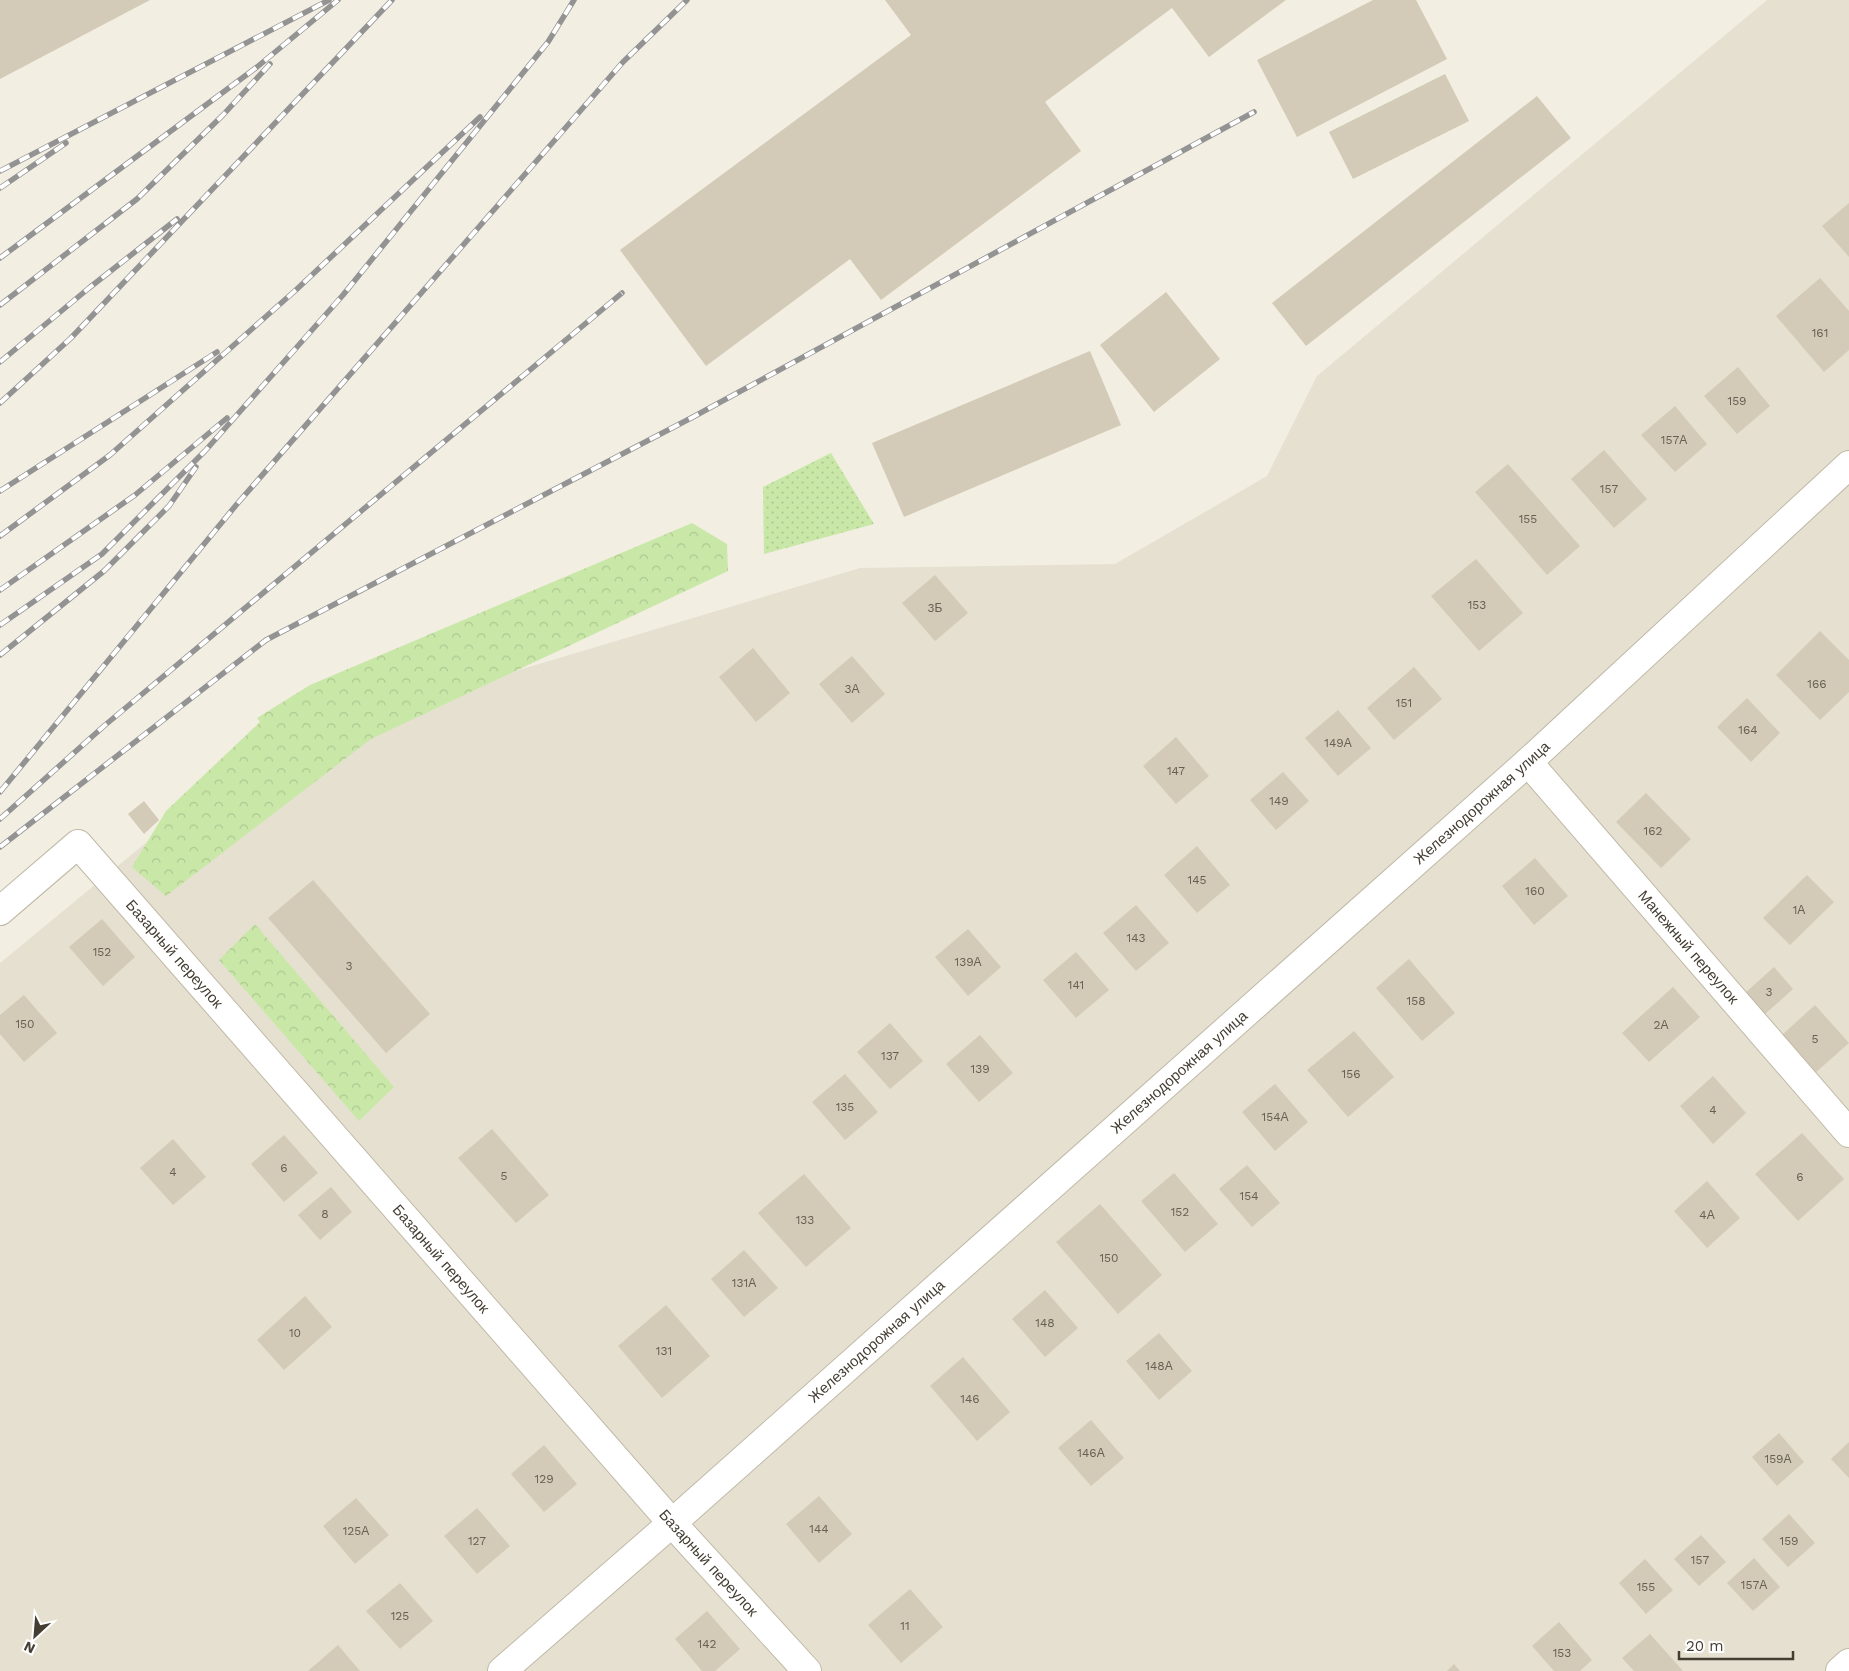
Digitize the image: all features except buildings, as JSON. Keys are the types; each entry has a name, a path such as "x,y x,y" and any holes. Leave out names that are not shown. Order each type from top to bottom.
{"street":[{"name":"Железнодорожная улица","path":"502,1671 672,1523 1528,762 1849,465"},
{"name":"Манежный переулок","path":"1528,762 1849,1133"},
{"name":"Базарный переулок","path":"0,911 78,844 672,1523 807,1671"},
{"path":"1840,1671 1849,1663"}],"shaded area":[{"path":"1767,0 1849,0 1849,1671 0,1671 0,963 267,743 268,745 860,568 1115,564 1267,476 1317,376"}],"green space":[{"path":"831,453 874,524 764,554 763,487"},
{"path":"692,523 727,544 728,571 371,739 166,896 132,867 166,811 260,722 257,718 310,685"},
{"path":"255,924 394,1087 359,1121 219,960"}],"railway":[{"path":"0,171 329,0"},
{"path":"0,258 257,67 338,0"},
{"path":"0,403 71,338 392,0"},
{"path":"0,625 102,554 205,451 343,295 548,42 574,0"},
{"path":"0,792 237,504 623,62 687,0"},
{"path":"0,305 137,199 223,115 270,64"},
{"path":"0,847 266,640 693,417 1254,112"},
{"path":"0,536 110,455 297,289 480,117"},
{"path":"0,188 66,143"},
{"path":"0,362 89,288 177,219"},
{"path":"0,819 104,726 622,293"},
{"path":"0,491 217,352"},
{"path":"0,590 135,495 227,418"},
{"path":"0,655 104,571 169,506 196,467"}]}
